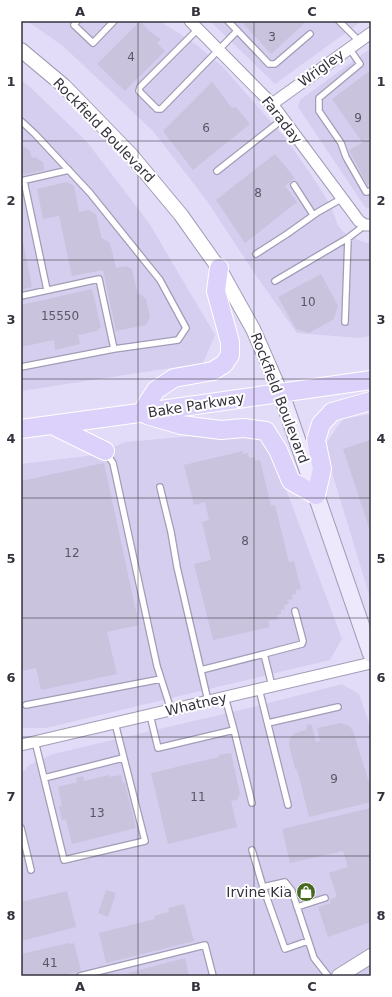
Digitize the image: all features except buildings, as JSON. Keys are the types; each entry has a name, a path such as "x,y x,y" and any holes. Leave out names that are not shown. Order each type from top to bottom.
{"main road":[{"path":"219,268 216,291 230,342 230,354 224,364 213,372 174,378 156,390 141,413 181,425 221,430 244,428 266,432 278,450 291,481 316,495 322,469 316,440 320,424 332,412 371,401"},
{"name":"Bake Parkway","path":"21,429 54,426 371,380"},
{"name":"Rockfield Boulevard","path":"281,393 371,654"},
{"path":"54,426 105,451"}],"street":[{"name":"Faraday","path":"194,25 272,104 358,222 368,225"},
{"name":"Wrigley","path":"272,104 371,32"},
{"name":"Rockfield Boulevard","path":"21,50 64,86 131,155 181,215 219,268 253,329 281,393"},
{"name":"Whatney","path":"21,745 371,663"},
{"path":"339,976 371,956"}],"lane":[{"path":"77,21 74,25 93,43 114,21"},
{"path":"228,21 269,64 275,64 310,34"},
{"path":"339,21 358,42"},
{"path":"194,25 140,87 139,91 157,109 161,109 237,31"},
{"path":"349,48 360,64 319,98 319,111 341,143 346,157 366,192 371,191"},
{"path":"217,171 283,118"},
{"path":"21,121 90,193 160,280 186,328 178,340 114,348 21,367"},
{"path":"47,290 23,181 69,170"},
{"path":"294,185 314,214"},
{"path":"256,254 314,214 342,199"},
{"path":"275,282 368,225"},
{"path":"345,322 348,238"},
{"path":"21,296 99,279 114,348"},
{"path":"105,451 113,463 157,666 171,710"},
{"path":"160,487 208,701"},
{"path":"201,670 302,644 303,641 295,610"},
{"path":"264,654 272,686"},
{"path":"26,706 161,679"},
{"path":"259,689 288,805"},
{"path":"225,697 252,803"},
{"path":"268,723 338,707"},
{"path":"150,715 158,748 234,730"},
{"path":"35,741 64,860 145,841 115,723"},
{"path":"44,778 123,758"},
{"path":"21,828 31,870"},
{"path":"252,850 263,887 285,949 308,941"},
{"path":"263,887 285,882 292,891 314,958 328,976"},
{"path":"297,907 325,898"},
{"path":"80,976 205,945 213,976"}],"shaded area":[{"path":"27,21 159,21 198,46 223,67 286,139 331,206 338,226 348,236 367,243 371,242 371,336 359,338 297,333 257,277 207,201 153,131 63,46"},
{"path":"210,21 362,21 275,84"},
{"path":"371,48 370,209 365,207 298,107 300,100"},
{"path":"21,80 87,142 149,223 215,335 203,363 21,391"},
{"path":"371,414 371,601 324,446 343,419"},
{"path":"194,436 212,439 241,437 268,441 342,639 330,660 46,728 21,728 21,464 95,455 125,442"},
{"path":"342,684 359,694 371,729 371,976 21,976 21,770 24,771 29,765 53,754 249,708"}],"place":[{"name":"Irvine Kia","path":"306,892"}]}
